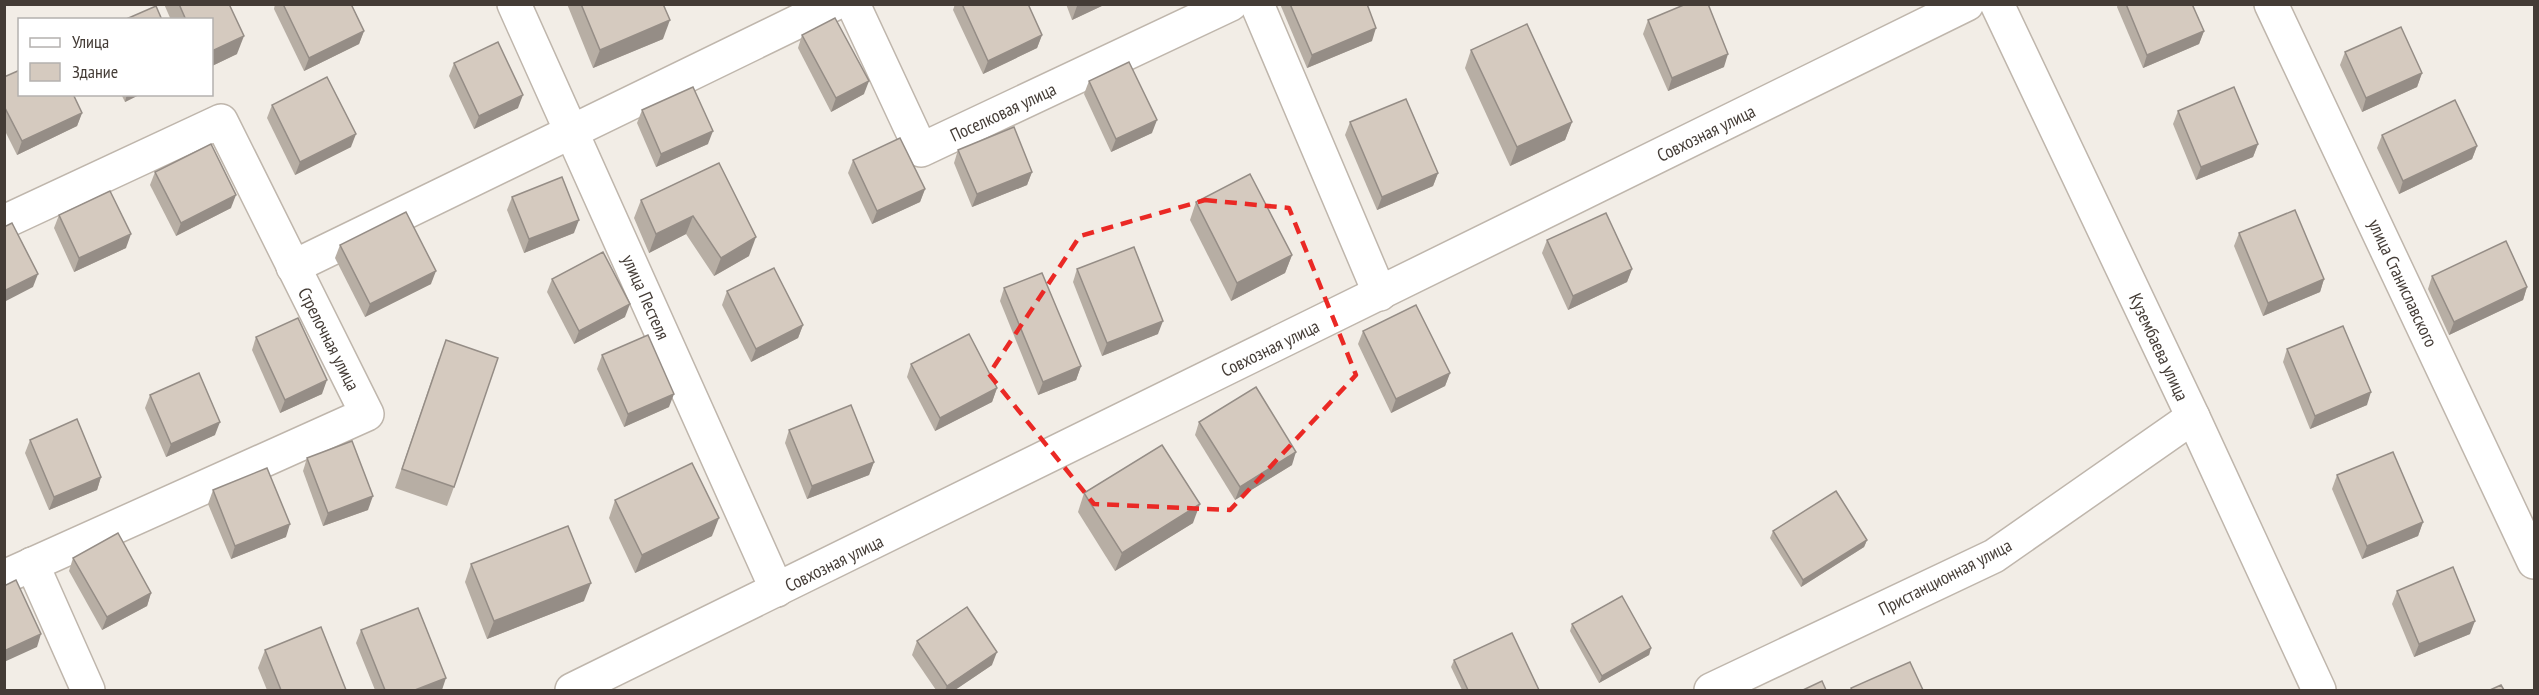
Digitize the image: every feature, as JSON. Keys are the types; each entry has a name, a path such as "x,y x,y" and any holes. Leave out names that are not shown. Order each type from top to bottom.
{"street":[{"name":"улица Пестеля","path":"514,4 777,590"},
{"path":"293,267 834,4"},
{"name":"Поселковая улица","path":"853,4 921,150 1231,4"},
{"path":"1257,4 1380,294"},
{"name":"Совхозная улица","path":"572,690 1967,4"},
{"name":"Кузембаева улица","path":"1996,4 2193,417 2319,690"},
{"name":"улица Станиславского","path":"2271,4 2535,562"},
{"name":"Стрелочная улица","path":"4,222 221,121 367,414 18,570"},
{"name":"Пристанционная улица","path":"1711,690 1994,556 2193,417"},
{"path":"18,570 88,690"}],"highlighted area":[{"path":"1205,200 1289,208 1356,375 1230,510 1094,504 989,374 1080,236"}],"building":[{"path":"179,4 229,4 244,36 213,51 213,18 185,18"},
{"path":"283,4 351,4 364,31 309,58"},
{"path":"581,4 663,4 670,20 600,50"},
{"path":"962,4 1028,4 1042,35 988,61"},
{"path":"1290,4 1367,4 1376,28 1312,55"},
{"path":"1686,4 1708,4 1728,54 1672,78 1648,20"},
{"path":"2126,4 2192,4 2204,31 2147,55"},
{"path":"156,6 161,18 129,18"},
{"path":"835,18 869,81 836,98 802,35"},
{"path":"1527,24 1572,122 1517,147 1471,50"},
{"path":"2401,27 2422,73 2366,98 2345,52"},
{"path":"498,42 523,95 479,116 454,63"},
{"path":"1129,62 1157,120 1116,139 1089,81"},
{"path":"18,71 18,96 74,96 82,113 22,141 4,106 4,77"},
{"path":"327,77 356,134 300,162 272,105"},
{"path":"693,87 713,131 661,154 642,110"},
{"path":"2234,87 2258,144 2201,167 2178,111"},
{"path":"1406,99 1438,173 1382,197 1350,122"},
{"path":"2455,100 2477,146 2403,181 2382,135"},
{"path":"1014,127 1032,172 977,194 958,150"},
{"path":"900,138 925,189 877,211 853,160"},
{"path":"211,144 236,195 181,223 155,172"},
{"path":"719,163 756,237 721,258 693,216 656,234 641,200"},
{"path":"1250,174 1292,255 1237,283 1196,202"},
{"path":"562,177 579,220 529,239 512,197"},
{"path":"110,191 131,234 79,258 59,215"},
{"path":"2295,210 2324,279 2268,303 2239,233"},
{"path":"406,212 436,271 370,304 340,245"},
{"path":"1606,213 1632,269 1573,296 1547,240"},
{"path":"12,223 38,274 4,291 4,227"},
{"path":"2506,241 2527,287 2454,322 2432,276"},
{"path":"1134,247 1163,321 1107,343 1077,269"},
{"path":"603,252 630,304 579,331 552,279"},
{"path":"774,268 803,325 756,349 727,291"},
{"path":"1042,273 1081,366 1043,382 1004,288"},
{"path":"1416,305 1450,373 1396,399 1363,331"},
{"path":"298,318 327,380 285,400 256,337"},
{"path":"2343,326 2371,392 2315,416 2287,349"},
{"path":"969,334 997,388 940,418 911,364"},
{"path":"648,335 674,394 628,414 602,355"},
{"path":"446,340 498,358 454,487 402,469"},
{"path":"199,373 220,422 171,444 150,395"},
{"path":"1256,387 1296,452 1240,487 1199,422"},
{"path":"851,405 874,462 812,486 789,430"},
{"path":"77,419 101,477 54,497 30,440"},
{"path":"352,441 373,496 328,513 307,458"},
{"path":"1162,445 1200,504 1122,553 1084,493"},
{"path":"2393,452 2423,522 2367,546 2337,475"},
{"path":"692,463 719,518 642,555 615,500"},
{"path":"267,468 290,524 235,546 213,490"},
{"path":"1836,491 1867,540 1803,580 1773,531"},
{"path":"568,526 591,583 494,621 471,564"},
{"path":"118,533 151,593 107,617 73,558"},
{"path":"2453,567 2475,621 2419,644 2397,591"},
{"path":"16,580 41,634 4,651 4,586"},
{"path":"1622,596 1651,648 1602,676 1572,624"},
{"path":"967,607 997,652 947,686 917,641"},
{"path":"418,608 446,678 415,690 385,690 361,630"},
{"path":"321,627 346,690 281,690 265,650"},
{"path":"1512,633 1539,690 1468,690 1454,660"},
{"path":"1910,662 1923,690 1852,690 1851,688"},
{"path":"1822,681 1826,690 1803,690"},
{"path":"2501,685 2504,690 2490,690"}]}
